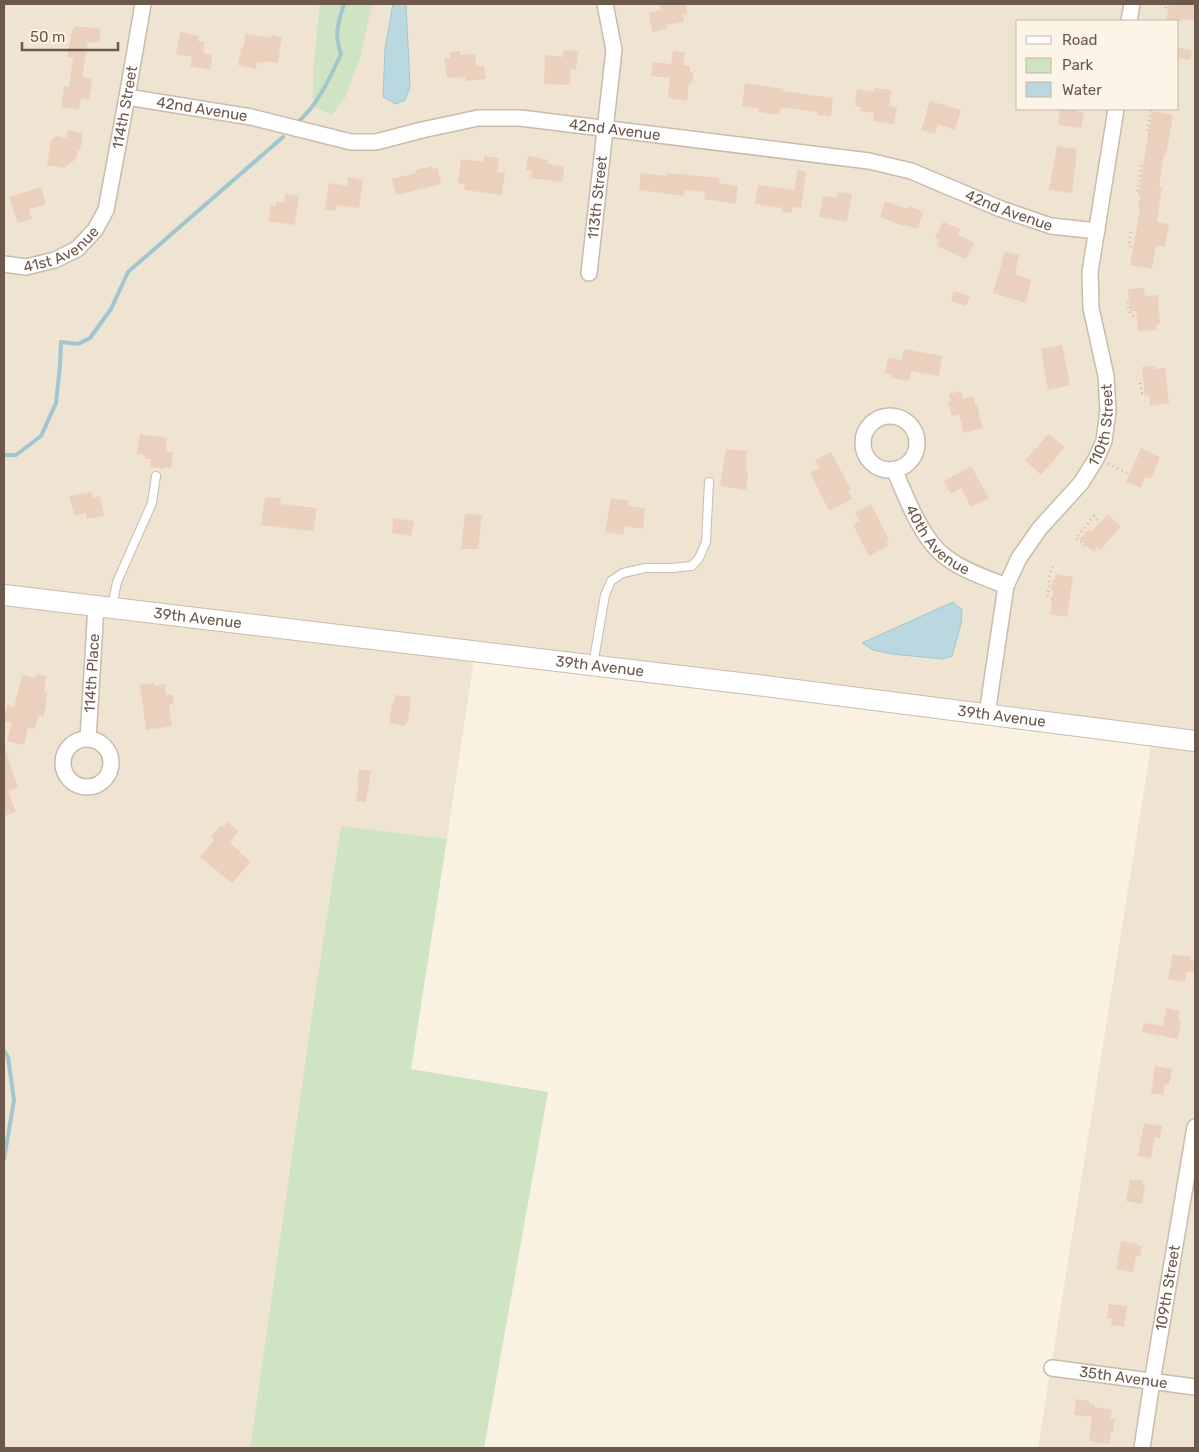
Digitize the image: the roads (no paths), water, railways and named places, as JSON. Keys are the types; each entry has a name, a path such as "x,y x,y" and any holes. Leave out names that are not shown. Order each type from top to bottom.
{"main road":[{"name":"39th Avenue","path":"4,595 593,665 1195,741"}],"street":[{"name":"114th Street","path":"106,210 143,4"},
{"name":"113th Street","path":"589,273 614,50 605,4"},
{"path":"1129,20 1132,4"},
{"name":"42nd Avenue","path":"127,97 251,118 351,142 376,142 478,118 520,118 869,161 911,171 1001,209 1051,226 1097,231"},
{"name":"110th Street","path":"987,714 1006,586 1019,558 1040,528 1082,483 1104,441 1108,411 1106,376 1091,308 1090,272 1116,110"},
{"name":"41st Avenue","path":"4,264 26,267 55,260 77,249 95,230 106,210"},
{"name":"40th Avenue","path":"894,469 910,506 933,547 947,559 1006,586"},
{"name":"114th Place","path":"88,739 104,607"},
{"name":"109th Street","path":"1142,1448 1152,1382 1192,1163 1195,1126"},
{"name":"35th Avenue","path":"1052,1368 1195,1387"}],"lane":[{"path":"104,607 152,503 156,476"},
{"path":"593,665 605,595 611,582 623,573 645,568 692,566 699,558 706,542 709,482"}],"water":[{"path":"393,4 406,4 410,87 405,100 396,104 383,97 385,49"},
{"path":"953,602 962,610 961,624 952,656 943,659 892,654 873,650 862,643"}],"waterway":[{"path":"300,120 318,98 341,54 338,29 344,4"},
{"path":"4,455 16,455 41,436 56,403 61,342 78,344 90,338 111,309 128,272 283,137"},
{"path":"4,1051 8,1057 14,1100 4,1159"}]}
